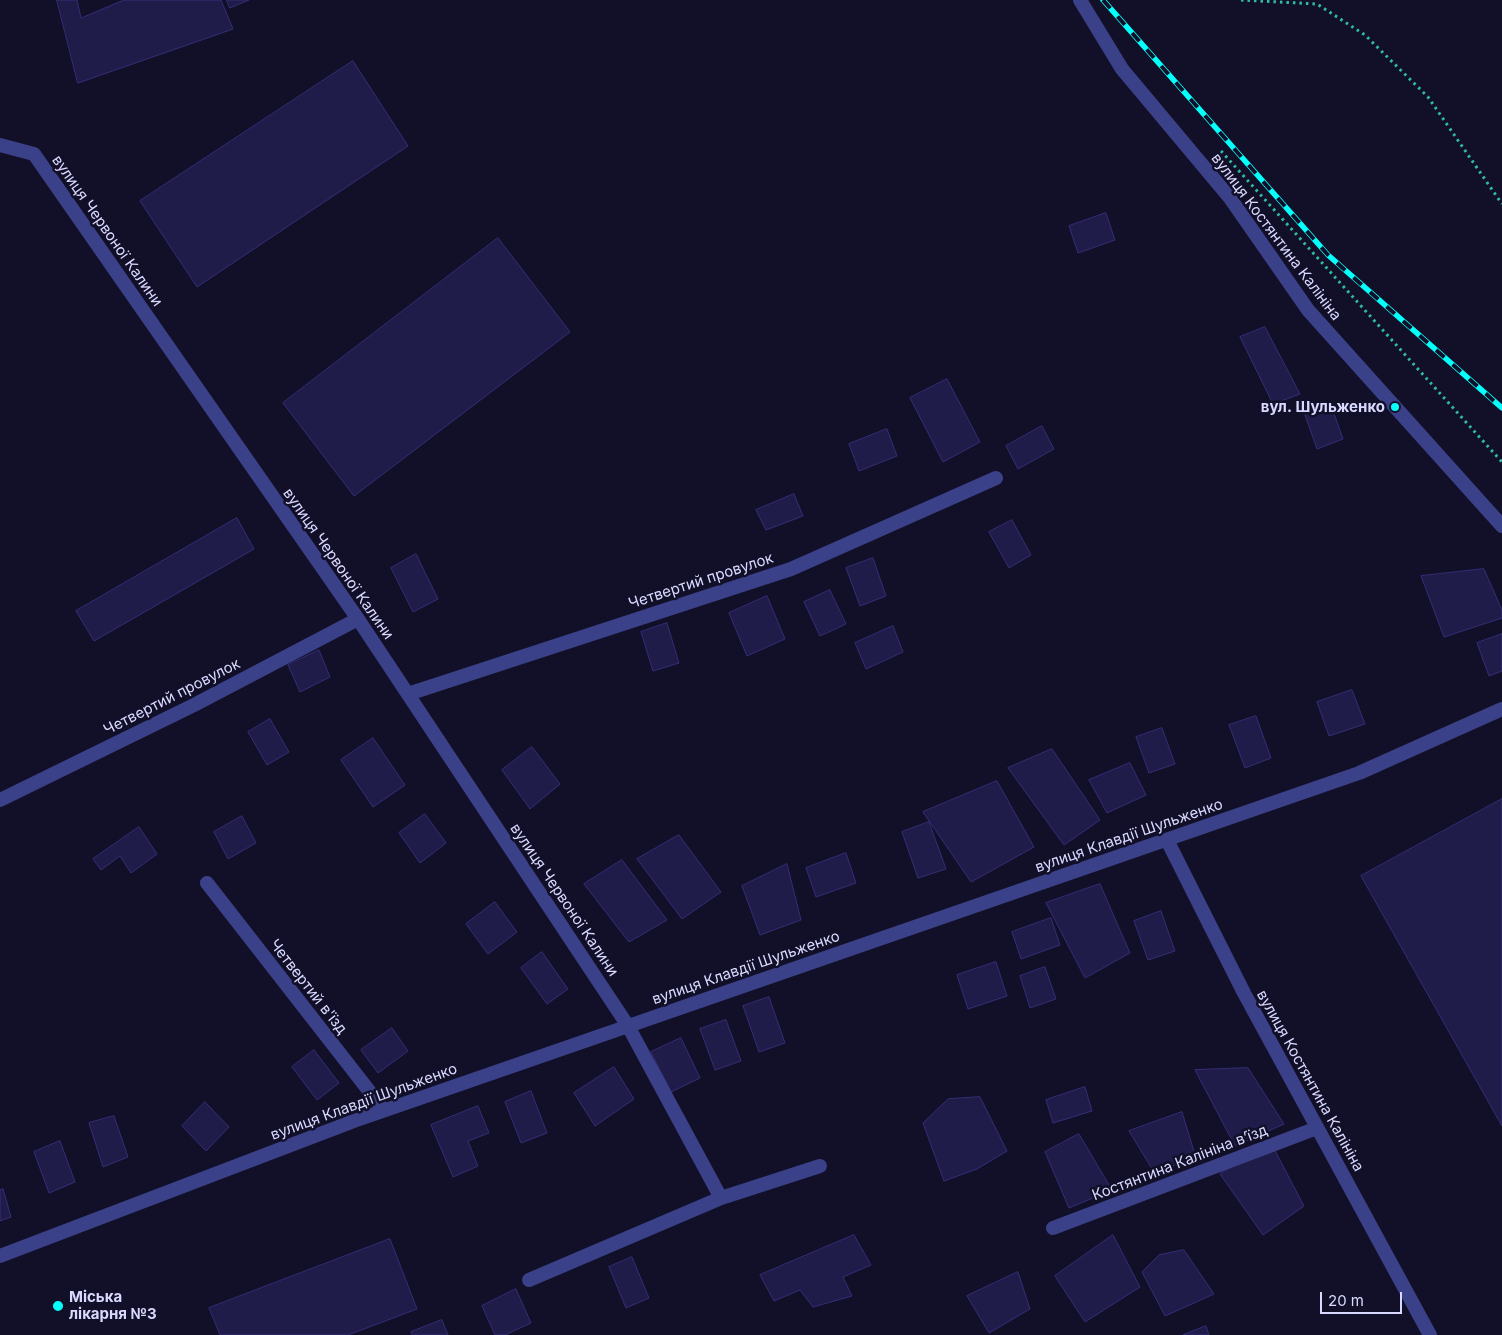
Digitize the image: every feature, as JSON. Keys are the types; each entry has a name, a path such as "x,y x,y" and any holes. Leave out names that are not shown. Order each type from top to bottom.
{"street":[{"name":"вулиця Костянтина Калініна","path":"1080,0 1122,69 1230,198 1308,310 1502,526"},
{"name":"вулиця Червоної Калини","path":"0,145 34,154 358,619 628,1026 721,1198"},
{"name":"Четвертий провулок","path":"408,694 790,568 996,478"},
{"name":"Четвертий провулок","path":"0,800 194,705 358,619"},
{"name":"вулиця Клавдії Шульженко","path":"0,1256 384,1110 1359,773 1502,709"},
{"name":"вулиця Костянтина Калініна","path":"1166,840 1244,992 1430,1335"},
{"name":"Четвертий в'їзд","path":"207,883 384,1110"},
{"name":"Костянтина Калініна в’їзд","path":"1053,1228 1318,1128"},
{"path":"528,1280 721,1198 820,1166"}],"path":[{"path":"1241,0 1317,4 1365,35 1428,97 1502,204"},
{"path":"1220,150 1502,462"}],"building":[{"path":"57,0 77,0 81,18 124,0 221,0 233,29 78,83"},
{"path":"227,0 249,0 230,8"},
{"path":"353,61 408,146 197,287 140,201"},
{"path":"1106,213 1115,240 1078,253 1069,226"},
{"path":"498,238 570,332 354,496 283,403"},
{"path":"1265,327 1300,394 1273,404 1240,337"},
{"path":"947,379 980,442 943,462 910,398"},
{"path":"1330,402 1343,439 1317,449 1304,412"},
{"path":"1042,426 1054,449 1018,469 1006,446"},
{"path":"887,429 897,456 859,471 849,444"},
{"path":"794,494 803,516 766,530 756,510"},
{"path":"237,518 254,549 94,641 76,611"},
{"path":"1012,520 1031,555 1009,568 989,532"},
{"path":"416,554 438,599 413,612 391,568"},
{"path":"873,558 886,596 860,606 846,568"},
{"path":"1484,569 1502,610 1502,618 1444,637 1421,576"},
{"path":"830,590 846,624 820,636 804,602"},
{"path":"767,596 785,639 747,656 729,613"},
{"path":"667,623 679,663 653,671 641,632"},
{"path":"893,626 903,652 866,669 855,643"},
{"path":"1502,634 1502,671 1489,676 1477,643"},
{"path":"319,650 330,677 300,692 288,665"},
{"path":"1352,690 1365,724 1329,736 1317,702"},
{"path":"1256,716 1271,758 1245,768 1229,725"},
{"path":"270,719 289,752 267,765 248,732"},
{"path":"1162,728 1175,764 1149,773 1136,737"},
{"path":"373,738 405,785 373,807 341,760"},
{"path":"532,747 560,784 530,809 502,770"},
{"path":"1052,749 1100,820 1064,845 1008,768"},
{"path":"1130,763 1146,795 1107,813 1089,780"},
{"path":"997,781 1034,847 971,882 923,812"},
{"path":"1502,799 1502,1126 1361,876"},
{"path":"425,814 446,843 420,863 399,833"},
{"path":"242,816 256,843 228,859 214,832"},
{"path":"929,822 946,869 918,878 902,832"},
{"path":"139,827 157,854 131,873 120,856 101,870 93,859"},
{"path":"679,835 721,892 682,919 637,859"},
{"path":"846,853 856,883 816,897 806,868"},
{"path":"622,860 667,920 629,942 584,884"},
{"path":"787,864 801,920 760,935 742,886"},
{"path":"1100,884 1130,953 1085,978 1046,903"},
{"path":"495,902 517,932 488,954 466,924"},
{"path":"1161,911 1175,951 1148,960 1134,921"},
{"path":"1051,918 1060,945 1021,959 1012,932"},
{"path":"542,952 568,989 547,1004 521,968"},
{"path":"996,962 1007,996 968,1009 957,975"},
{"path":"1045,967 1056,999 1030,1008 1020,976"},
{"path":"769,997 785,1043 759,1052 743,1006"},
{"path":"726,1020 741,1061 715,1070 700,1029"},
{"path":"392,1028 408,1051 378,1073 361,1050"},
{"path":"681,1038 700,1078 671,1092 651,1052"},
{"path":"314,1050 339,1083 317,1100 292,1067"},
{"path":"614,1067 634,1099 595,1126 574,1093"},
{"path":"1248,1068 1284,1124 1235,1146 1195,1070"},
{"path":"1085,1087 1092,1111 1053,1123 1046,1100"},
{"path":"531,1091 547,1133 521,1143 505,1102"},
{"path":"980,1097 1007,1151 977,1169 944,1181 923,1123 948,1099"},
{"path":"205,1102 229,1127 206,1151 182,1126"},
{"path":"478,1106 489,1133 468,1141 478,1166 453,1177 431,1125"},
{"path":"1182,1112 1196,1158 1154,1172 1129,1131"},
{"path":"114,1116 128,1157 103,1167 89,1123"},
{"path":"1079,1134 1112,1190 1069,1208 1045,1152"},
{"path":"60,1141 75,1182 49,1193 34,1152"},
{"path":"1272,1145 1304,1206 1263,1235 1220,1174"},
{"path":"3,1189 11,1217 0,1221 0,1190"},
{"path":"854,1235 871,1265 843,1277 852,1296 813,1307 800,1290 774,1301 760,1275"},
{"path":"1113,1235 1140,1287 1085,1322 1055,1276"},
{"path":"390,1239 417,1309 348,1335 220,1335 209,1308"},
{"path":"1184,1250 1214,1294 1165,1316 1142,1272 1159,1255"},
{"path":"632,1257 649,1298 626,1308 609,1267"},
{"path":"1018,1272 1030,1309 989,1333 967,1296"},
{"path":"516,1289 531,1323 505,1335 495,1335 482,1306"},
{"path":"442,1320 448,1335 412,1335 411,1332"},
{"path":"1206,1326 1209,1335 1183,1335"}],"railway":[{"path":"1103,0 1328,255 1502,408"}],"place":[{"name":"вул. Шульженко","path":"1395,407"},
{"name":"Міська лікарня №3","path":"58,1306"}]}
